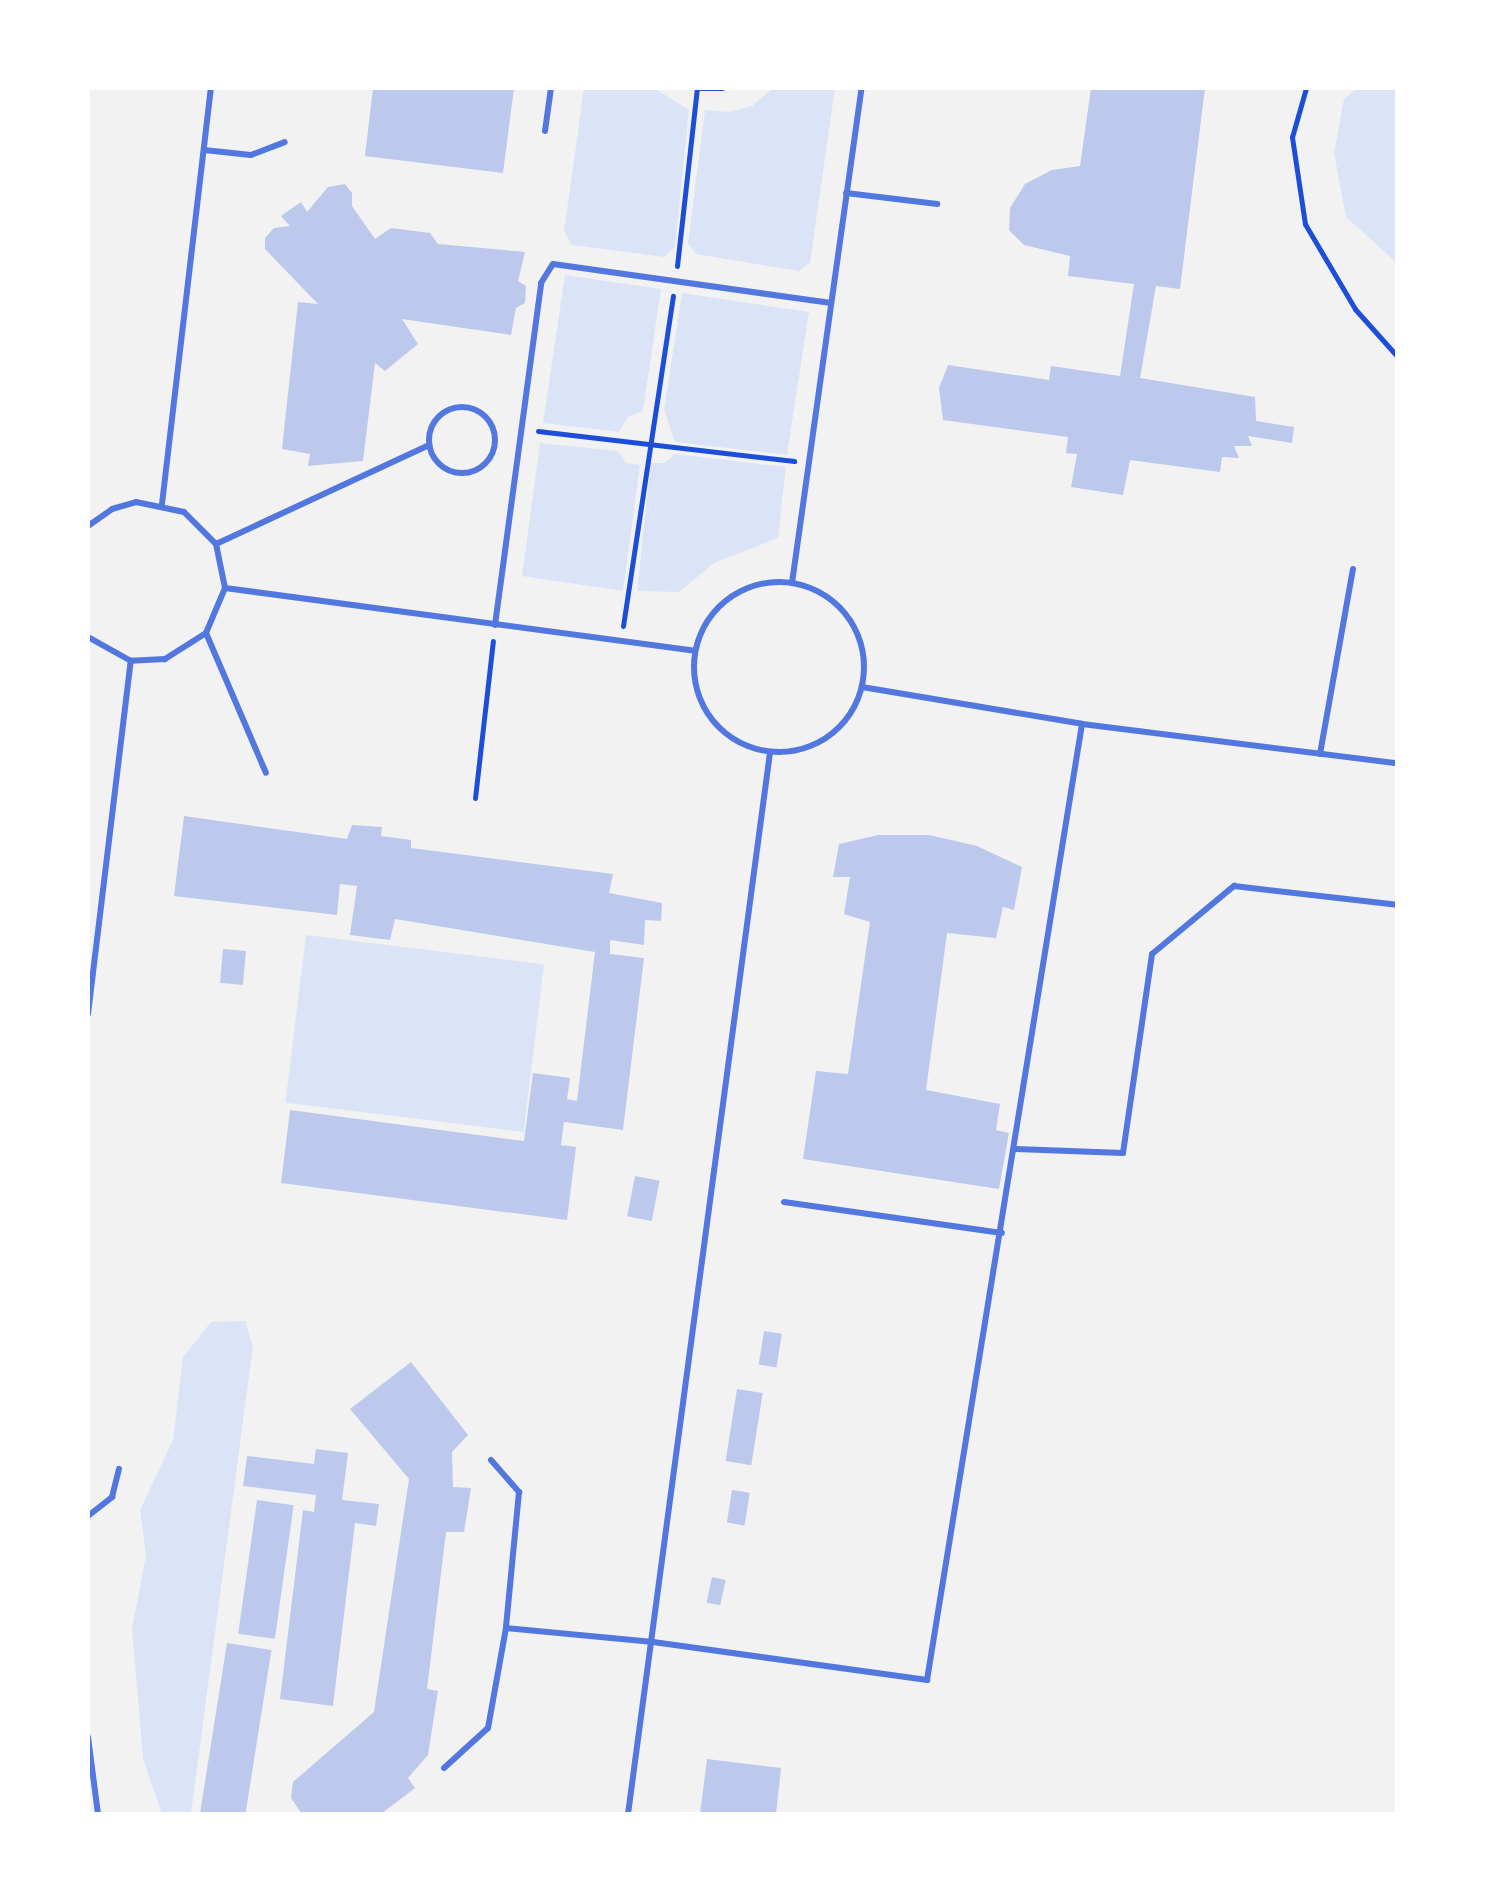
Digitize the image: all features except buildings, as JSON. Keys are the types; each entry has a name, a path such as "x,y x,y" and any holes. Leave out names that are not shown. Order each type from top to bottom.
{"lane":[{"path":"162,504 211,88"},
{"path":"545,131 551,88"},
{"path":"792,583 829,303 862,88"},
{"path":"204,150 251,155 285,142"},
{"path":"846,193 937,204"},
{"path":"495,625 541,283 553,264 829,303"},
{"path":"216,544 429,445 439,415 459,406 481,412 496,441 488,462 469,472 448,470 429,445"},
{"path":"88,526 112,509 136,502 162,504 184,512 216,544 225,588 206,633 165,659 131,661 88,637"},
{"path":"1320,754 1353,569"},
{"path":"792,583 819,591 841,608 857,631 864,659 862,687 846,719 818,743 770,752 743,745 720,729 698,693 695,651 703,626 741,591 792,583"},
{"path":"225,588 695,651"},
{"path":"206,633 266,773"},
{"path":"88,1014 131,661"},
{"path":"862,687 1082,724 1397,763"},
{"path":"506,1628 653,1642 927,1680 1016,1149 1082,724"},
{"path":"628,1814 770,752"},
{"path":"1016,1149 1123,1153 1152,954 1234,886 1397,905"},
{"path":"784,1202 1002,1233"},
{"path":"444,1768 488,1728 506,1628 519,1492 491,1460"},
{"path":"88,1516 112,1497 119,1469"},
{"path":"88,1737 98,1814"}],"path":[{"path":"620,643 675,279 698,88 722,88"},
{"path":"1306,88 1292,137 1305,224 1355,309 1397,356"},
{"path":"521,429 808,463"},
{"path":"475,798 495,625"}],"shaded area":[{"path":"584,88 654,88 689,110 675,247 664,257 572,245 564,231"},
{"path":"773,88 835,88 810,263 799,271 696,254 688,243 705,110 729,112 752,106"},
{"path":"1357,88 1397,88 1397,263 1346,217 1334,153 1344,99"},
{"path":"565,275 661,289 643,411 628,417 619,432 543,423"},
{"path":"682,293 809,312 787,455 675,442 664,410"},
{"path":"540,443 618,451 626,463 640,465 623,591 522,576"},
{"path":"675,454 786,467 778,538 714,563 679,592 637,591 651,463 664,463"},
{"path":"306,935 544,964 524,1132 285,1103"},
{"path":"245,1321 253,1346 191,1814 162,1814 143,1759 132,1629 146,1555 140,1510 173,1440 183,1357 211,1322"}]}
